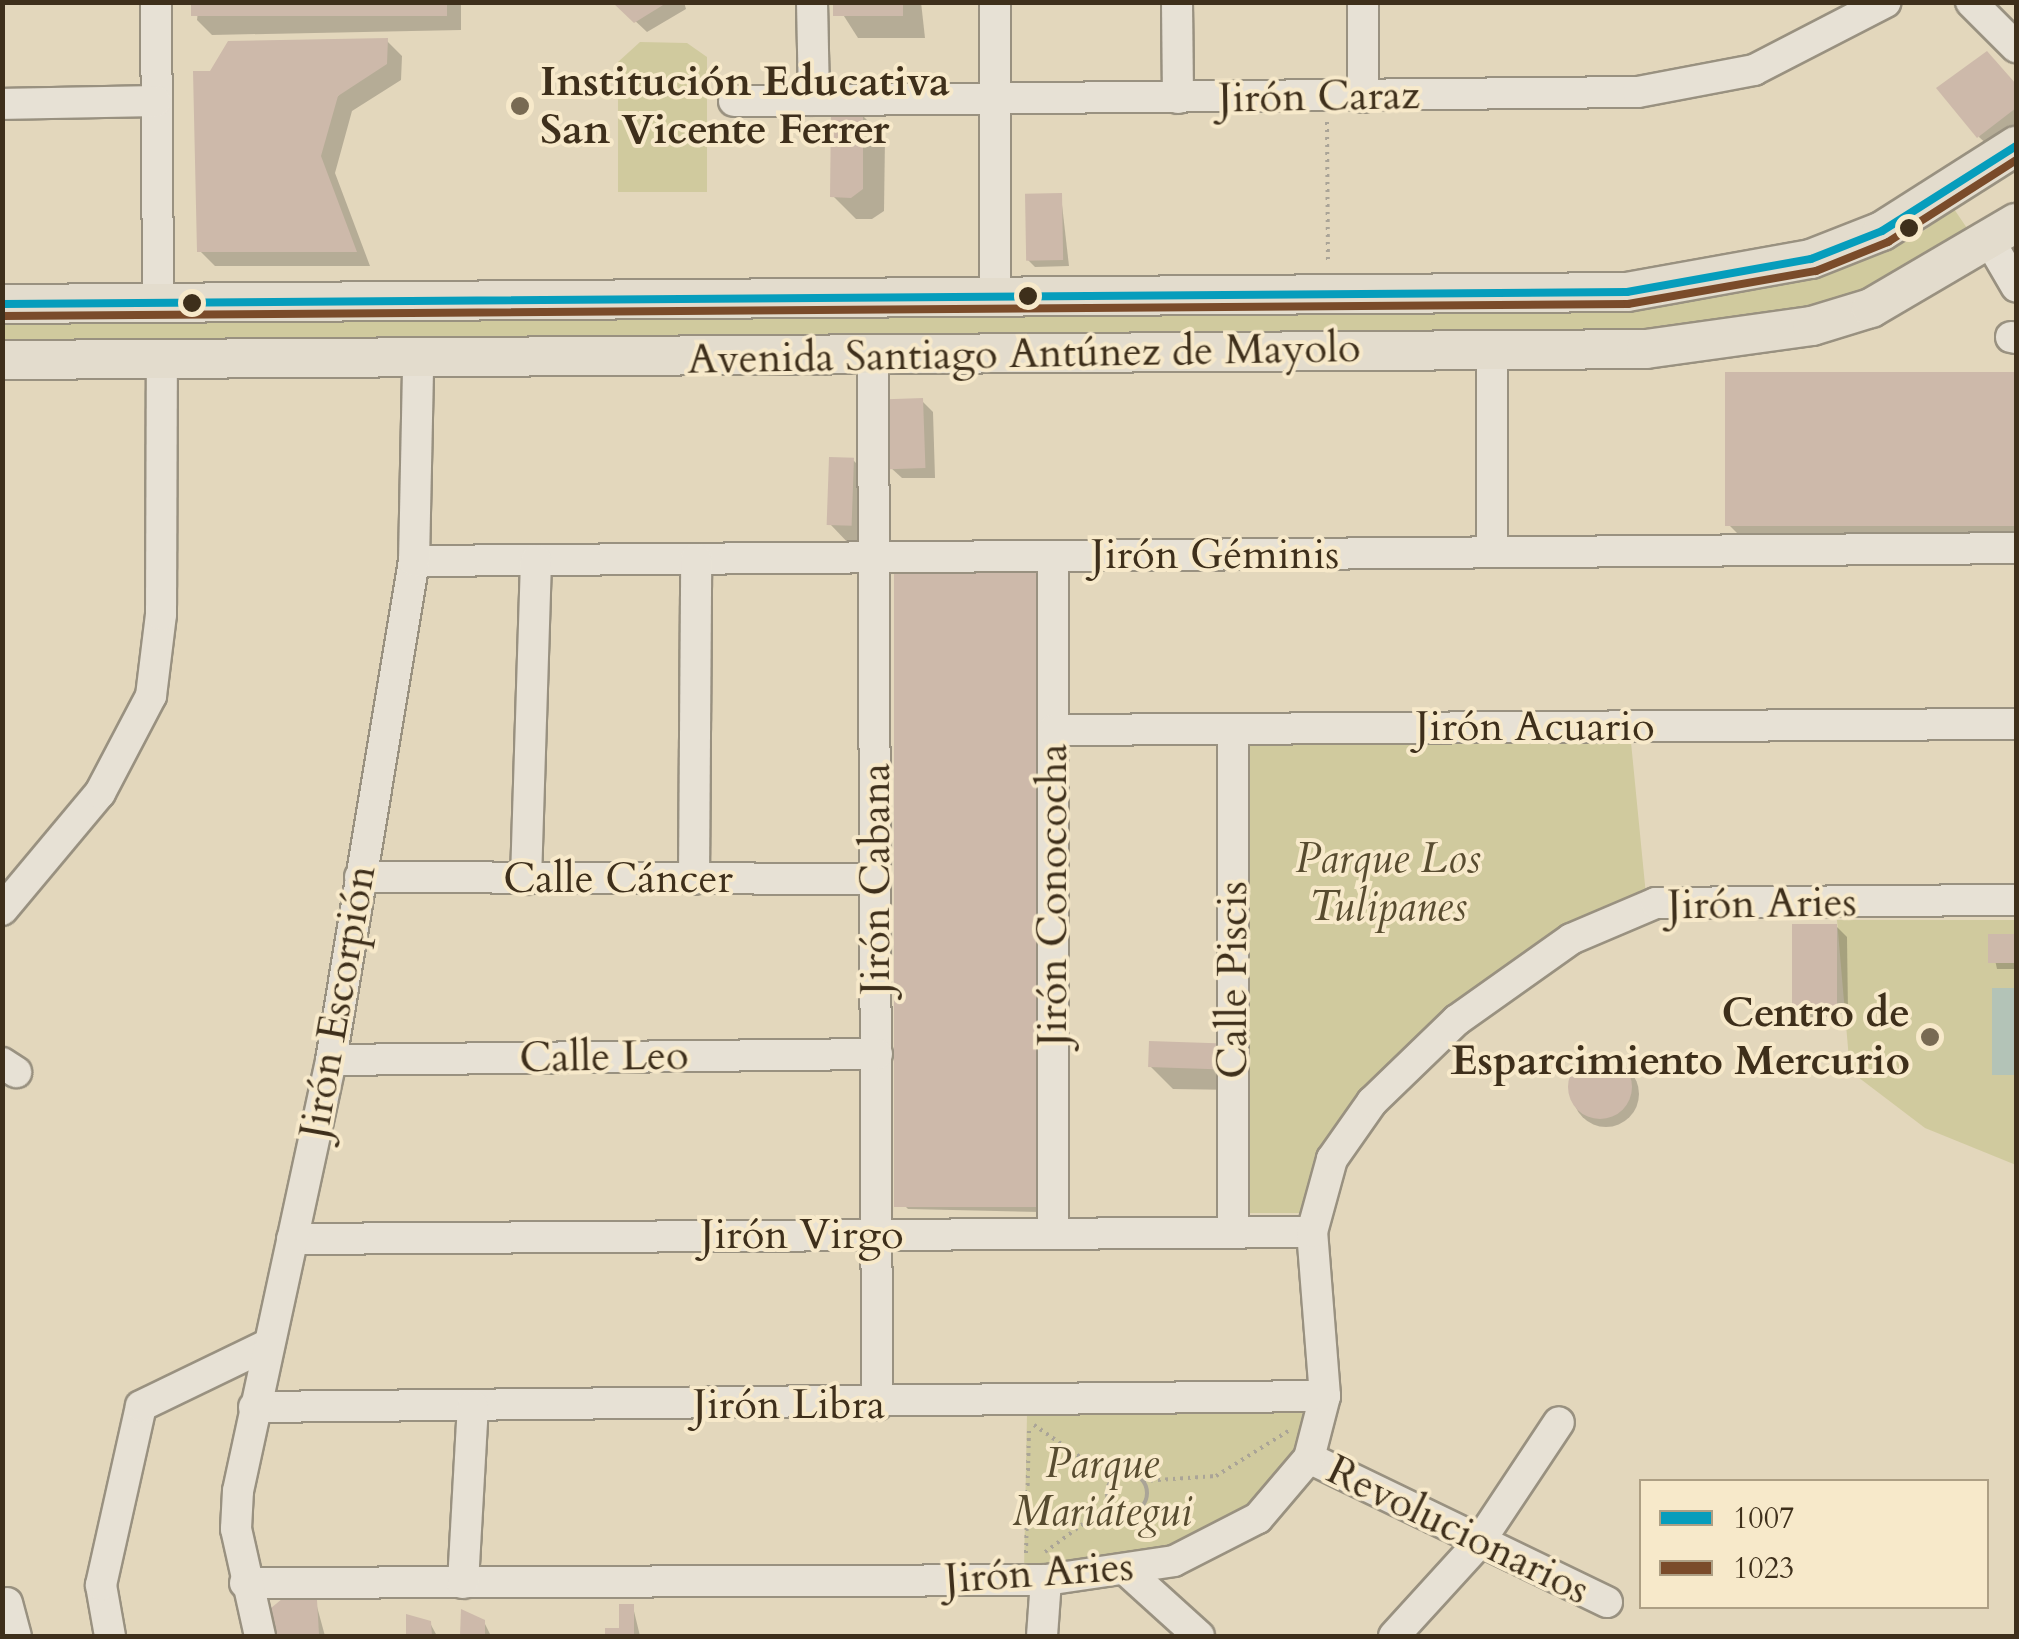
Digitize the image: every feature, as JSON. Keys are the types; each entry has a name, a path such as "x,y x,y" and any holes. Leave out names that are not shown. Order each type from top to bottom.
{"main road":[{"name":"Avenida Santiago Antúnez de Mayolo","path":"2,304 1586,294 1742,278 1882,231 2016,146"},
{"name":"Avenida Santiago Antúnez de Mayolo","path":"2,360 162,364 873,352 1646,349 1812,326 1871,308 2004,234"},
{"path":"1165,352 1162,324 1166,297"}],"street":[{"path":"156,2 158,304"},
{"path":"812,2 814,100"},
{"path":"995,296 996,2"},
{"path":"1177,2 1178,98"},
{"path":"1363,2 1363,96"},
{"name":"Jirón Caraz","path":"734,100 1327,97 1687,87 1786,57 1886,2"},
{"path":"1972,2 2016,47"},
{"path":"2,104 156,101"},
{"path":"2004,234 2016,286"},
{"path":"1492,350 1492,552"},
{"name":"Jirón Cabana","path":"873,352 878,558 877,1406"},
{"name":"Jirón Escorpión","path":"260,1636 245,1583 236,1529 254,1407 331,1060 414,562 418,362"},
{"path":"2,910 100,793 151,696 161,615 162,364"},
{"name":"Jirón Géminis","path":"414,562 2016,548"},
{"name":"Jirón Conococha","path":"1053,556 1053,1233"},
{"path":"694,879 696,559"},
{"path":"526,879 536,560"},
{"name":"Jirón Acuario","path":"1053,730 2016,724"},
{"name":"Calle Piscis","path":"1233,729 1233,1232"},
{"name":"Calle Cáncer","path":"360,877 875,879"},
{"name":"Jirón Aries","path":"245,1583 1046,1580 1127,1570 1194,1553 1258,1518 1308,1458 1325,1396 1312,1232 1332,1159 1372,1102 1457,1020 1606,922 1656,903 2016,900"},
{"name":"Calle Leo","path":"331,1060 877,1054"},
{"name":"Jirón Virgo","path":"292,1239 1312,1232"},
{"path":"110,1636 101,1584 141,1406 267,1345"},
{"name":"Jirón Libra","path":"254,1407 877,1406 1325,1396"},
{"path":"463,1582 473,1406"},
{"path":"1394,1636 1478,1544 1559,1422"},
{"name":"Revolucionarios","path":"1308,1458 1478,1544 1606,1602"},
{"path":"1127,1570 1199,1636"},
{"path":"1042,1636 1046,1580"},
{"path":"7,1603 16,1636"}],"path":[{"path":"1327,97 1328,295"},
{"path":"1030,1422 1112,1479 1110,1504 1026,1567 1030,1422"},
{"path":"1112,1479 1128,1473 1144,1482 1216,1476 1302,1423"},
{"path":"1110,1504 1138,1510 1144,1482"}],"green space":[{"path":"640,42 687,43 707,57 707,192 618,192 618,62"},
{"path":"1954,209 1973,237 1839,302 1637,339 3,341 2,317 1617,310 1832,273 1912,239"},
{"name":"Parque Los Tulipanes","path":"1630,732 1646,895 1394,1074 1302,1213 1241,1213 1241,741"},
{"name":"Centro de Esparcimiento Mercurio","path":"1837,920 2016,920 2016,1165 1925,1128 1850,1071"},
{"name":"Parque Mariátegui","path":"1313,1408 1311,1432 1262,1504 1185,1546 1024,1571 1027,1414"}],"shaded area":[{"path":"1992,988 2016,988 2016,1075 1992,1075"}],"building":[{"path":"191,2 447,2 447,16 191,16"},
{"path":"612,2 668,2 634,23"},
{"path":"833,2 903,2 903,16 833,16"},
{"path":"388,38 387,64 338,96 321,156 357,252 197,252 193,71 210,71 228,41"},
{"path":"1987,51 2016,84 2016,108 1977,138 1936,88"},
{"path":"831,112 863,113 863,189 851,198 830,197"},
{"path":"1062,193 1063,260 1026,261 1025,194"},
{"path":"1725,372 2016,372 2016,526 1725,526"},
{"path":"923,398 925,468 889,469 887,399"},
{"path":"829,457 854,458 852,526 827,525"},
{"path":"894,569 1038,569 1038,1207 894,1207"},
{"path":"1792,924 1837,924 1837,1011 1792,1011"},
{"path":"1988,934 2016,934 2016,963 1988,963"},
{"path":"1149,1041 1216,1043 1215,1069 1148,1067"},
{"path":"1600,1055 1623,1064 1632,1087 1623,1110 1600,1119 1577,1110 1568,1087 1577,1064"},
{"path":"282,1599 317,1600 319,1634 274,1636 271,1608"},
{"path":"619,1604 634,1604 634,1636 605,1636 605,1628 619,1628"},
{"path":"461,1609 485,1620 485,1636 460,1636"},
{"path":"406,1614 431,1621 432,1636 406,1636"}],"transit line":[{"name":"1007","path":"2,304 1627,292 1811,259 1882,231 2016,146"},
{"name":"1023","path":"2,316 1628,304 1816,271 1888,242 2016,160"}],"place":[{"name":"Institución Educativa San Vicente Ferrer","path":"520,106"},
{"name":"Centro de Esparcimiento Mercurio","path":"1930,1037"}]}
